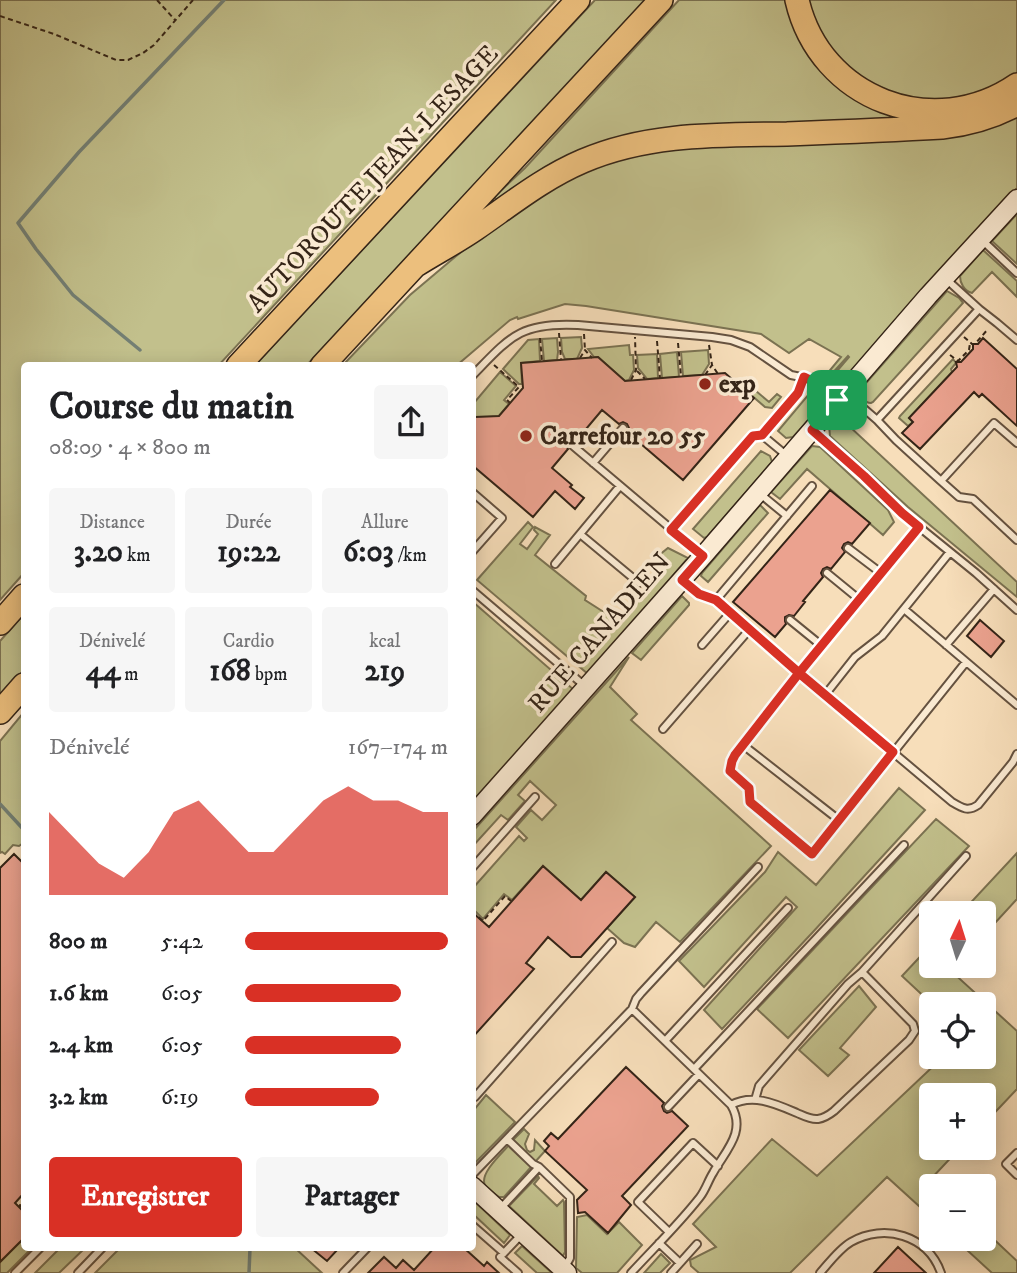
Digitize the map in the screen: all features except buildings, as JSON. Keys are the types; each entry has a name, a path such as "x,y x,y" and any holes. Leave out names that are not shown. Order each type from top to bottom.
{"highway":[{"name":"AUTOROUTE JEAN-LESAGE","path":"242,362 578,0"},
{"path":"326,362 661,0"},
{"path":"797,0 806,27 823,56 847,81 876,98 914,109 956,110 988,101 1017,85"},
{"path":"415,265 566,169 631,144 706,136 942,127 982,120 1017,104"},
{"path":"0,623 21,599"},
{"path":"0,712 21,688"}],"street":[{"name":"RUE CANADIEN","path":"476,812 682,580 944,278 1017,199"},
{"path":"476,1190 565,1271"}],"lane":[{"path":"981,239 1017,273"},
{"path":"944,278 1017,340"},
{"path":"877,420 979,309"},
{"path":"476,372 507,342 529,328 569,324 712,337 741,343 791,375 804,377 841,396 877,420 959,497 973,499 1017,540"},
{"path":"671,530 753,436 762,435 798,393 804,377"},
{"path":"941,481 994,423 1017,443"},
{"path":"593,463 623,428"},
{"path":"812,430 902,513 1017,610"},
{"path":"762,435 789,457"},
{"path":"572,445 703,556"},
{"path":"555,564 620,486"},
{"path":"716,600 812,486"},
{"path":"758,492 787,516"},
{"path":"476,495 502,518 476,547"},
{"path":"919,527 743,745 732,761 730,771 749,788 750,802 812,854 966,662"},
{"path":"580,534 639,583"},
{"path":"848,548 881,573"},
{"path":"825,695 855,657 881,636 950,552"},
{"path":"827,573 860,600"},
{"path":"682,580 699,594 716,600 952,802 967,810 978,805 1017,754"},
{"path":"946,645 994,589"},
{"path":"476,593 587,688"},
{"path":"904,609 1017,705"},
{"path":"702,645 730,613"},
{"path":"790,620 822,646"},
{"path":"966,621 974,628"},
{"path":"663,729 749,630"},
{"path":"743,745 839,820"},
{"path":"476,863 535,797"},
{"path":"668,1107 696,1072 904,845"},
{"path":"755,1100 765,1079 966,856"},
{"path":"476,1171 632,1009 641,993 758,867"},
{"path":"665,1041 788,908"},
{"path":"476,1094 612,942"},
{"path":"731,1105 755,1100 776,1104 807,1118 822,1118 834,1111 909,1040 915,1031 913,1024 862,972"},
{"path":"632,1009 731,1105 737,1116 732,1145 701,1196 633,1272"},
{"path":"507,1139 570,1198 570,1258 565,1271"},
{"path":"669,1232 638,1202 693,1143 718,1166"},
{"path":"1017,1153 1006,1164 1017,1175"},
{"path":"499,1210 539,1167"},
{"path":"476,1228 504,1253"},
{"path":"518,1273 500,1257 523,1232"},
{"path":"820,1273 852,1241 874,1233 887,1232 907,1236 916,1241 935,1261 941,1273"},
{"path":"659,1243 680,1263"},
{"path":"671,1273 697,1244"},
{"path":"15,1273 37,1251"},
{"path":"78,1273 99,1251"},
{"path":"343,1273 364,1251"}],"path":[{"path":"157,0 176,20"},
{"path":"0,16 54,34 116,60 128,60 154,45 193,0"},
{"path":"631,380 636,370 634,330"},
{"path":"657,332 660,378"},
{"path":"954,358 958,362 968,350 970,342 975,344 982,335"},
{"path":"580,359 585,350 584,336"},
{"path":"559,338 561,360"},
{"path":"540,339 542,361"},
{"path":"585,350 592,358"},
{"path":"710,350 712,365 718,374"},
{"path":"679,352 681,376"},
{"path":"705,375 712,365"},
{"path":"636,370 645,379"},
{"path":"501,371 523,388"},
{"path":"510,403 507,400 519,387"},
{"path":"476,915 483,921 505,896 511,901"}],"shaded area":[{"path":"0,0 556,0 222,362 21,362 21,576 0,600"},
{"path":"595,0 648,0 310,362 258,362"},
{"path":"679,0 789,0 833,79 975,117 705,129 499,202 494,197 525,168"},
{"path":"807,0 1017,0 1017,73 984,92 957,100 922,100 897,95 874,85 840,62 825,40"},
{"path":"1017,114 1017,188 843,381 834,382 831,378 849,357 829,377 826,375 841,357 809,339 789,353 761,334 565,304 510,320 461,362 346,362 410,295 496,224 564,179 634,153"},
{"path":"1017,214 1017,264 992,241"},
{"path":"983,250 1017,281 1017,297 992,272 972,293 963,286 960,276"},
{"path":"947,291 963,303 873,402 865,401 859,391"},
{"path":"581,337 582,348 577,359 565,359 561,338"},
{"path":"557,338 557,360 544,361 542,339"},
{"path":"539,339 540,361 521,363 522,384 519,384 503,369 528,340"},
{"path":"629,345 634,370 629,380 625,381 598,357 594,357 588,349"},
{"path":"708,350 709,364 702,375 683,376 681,352"},
{"path":"677,352 679,377 662,378 660,354"},
{"path":"657,354 658,378 647,379 638,368 637,355"},
{"path":"953,359 956,363 951,369 952,372 909,418 913,422 908,426 900,416"},
{"path":"500,372 516,386 504,400 509,404 499,416 476,420 476,400"},
{"path":"756,391 769,402 777,394 781,397 772,408 765,407 751,395"},
{"path":"809,394 823,404 793,437 786,438 778,431"},
{"path":"847,404 860,415 850,427 1017,582 1017,597 908,507 830,436 829,425"},
{"path":"812,446 820,447 888,510 894,522 883,535 807,469 780,499 771,492"},
{"path":"761,451 770,456 772,462 704,538 693,529"},
{"path":"760,505 768,513 708,582 701,576 702,573"},
{"path":"528,522 533,527 520,544 527,549 538,534 534,530 535,527 550,535 535,555 586,596 585,600 610,616 624,613 642,596 658,577 651,566 668,548 688,558 588,674 477,580"},
{"path":"682,596 689,605 641,660 632,653"},
{"path":"476,605 574,690 476,800"},
{"path":"21,617 21,673 0,697 0,641"},
{"path":"629,657 610,687 637,714 631,720 771,846 680,942 656,922 635,947 624,943 607,928 635,897 606,872 581,900 543,866 512,900 504,894 483,919 476,912 476,885 519,836 524,841 527,838 516,827 531,810 542,820 556,805 530,781 518,795 525,801 508,820 501,815 476,843 476,828"},
{"path":"21,716 21,845 13,845 5,854 0,853 0,741"},
{"path":"899,788 925,810 722,1029 704,1010 797,907 786,897 704,987 679,961 765,872 778,852 816,885"},
{"path":"936,819 969,846 788,1038 757,1009"},
{"path":"1017,853 1017,899 996,922 996,901 972,901"},
{"path":"919,958 919,978 959,978 974,992 919,992 902,976"},
{"path":"859,986 876,1007 840,1048 849,1055 828,1076 799,1050"},
{"path":"996,1012 1017,1031 1017,1089 996,1111 996,1083 919,1083 919,1160 949,1160 936,1174 919,1174 919,1206 887,1177 790,1273 699,1273 691,1266 690,1260 716,1247 693,1224 772,1139 817,1176 930,1069 996,1069"},
{"path":"486,1095 515,1122 476,1162 476,1107"},
{"path":"524,1129 529,1134 525,1144 527,1150 534,1150 535,1140 545,1151 535,1162 513,1140"},
{"path":"509,1145 532,1166 504,1197 499,1197 486,1187 484,1180 492,1164"},
{"path":"538,1176 534,1184 557,1206 563,1200 564,1202 563,1256 509,1206"},
{"path":"476,1203 510,1235 504,1243 476,1217"},
{"path":"587,1215 607,1234 619,1222 642,1245 617,1273 582,1273 576,1268 577,1217"},
{"path":"21,1241 21,1251 29,1251 7,1273 0,1273 0,1262"},
{"path":"996,1241 1017,1261 1017,1273 992,1273 968,1251 996,1251"},
{"path":"522,1246 552,1273 537,1273 515,1253"},
{"path":"57,1251 82,1251 59,1273 35,1273"},
{"path":"117,1251 298,1251 322,1273 95,1273"},
{"path":"661,1254 670,1263 660,1273 644,1273"}],"waterway":[{"path":"140,350 73,295 18,223 79,152 224,0"},
{"path":"0,804 21,827"},
{"path":"249,1273 250,1251"}],"place":[{"name":"exp","path":"705,384"},
{"name":"Carrefour 20 55","path":"526,436"}],"route":[{"path":"837,400 811,379 804,377 798,393 762,435 753,436 671,530 703,556 682,580 699,594 716,600 799,673 735,755 730,771 749,788 750,802 812,854 893,752 799,673 919,527 812,430 837,400"}]}
